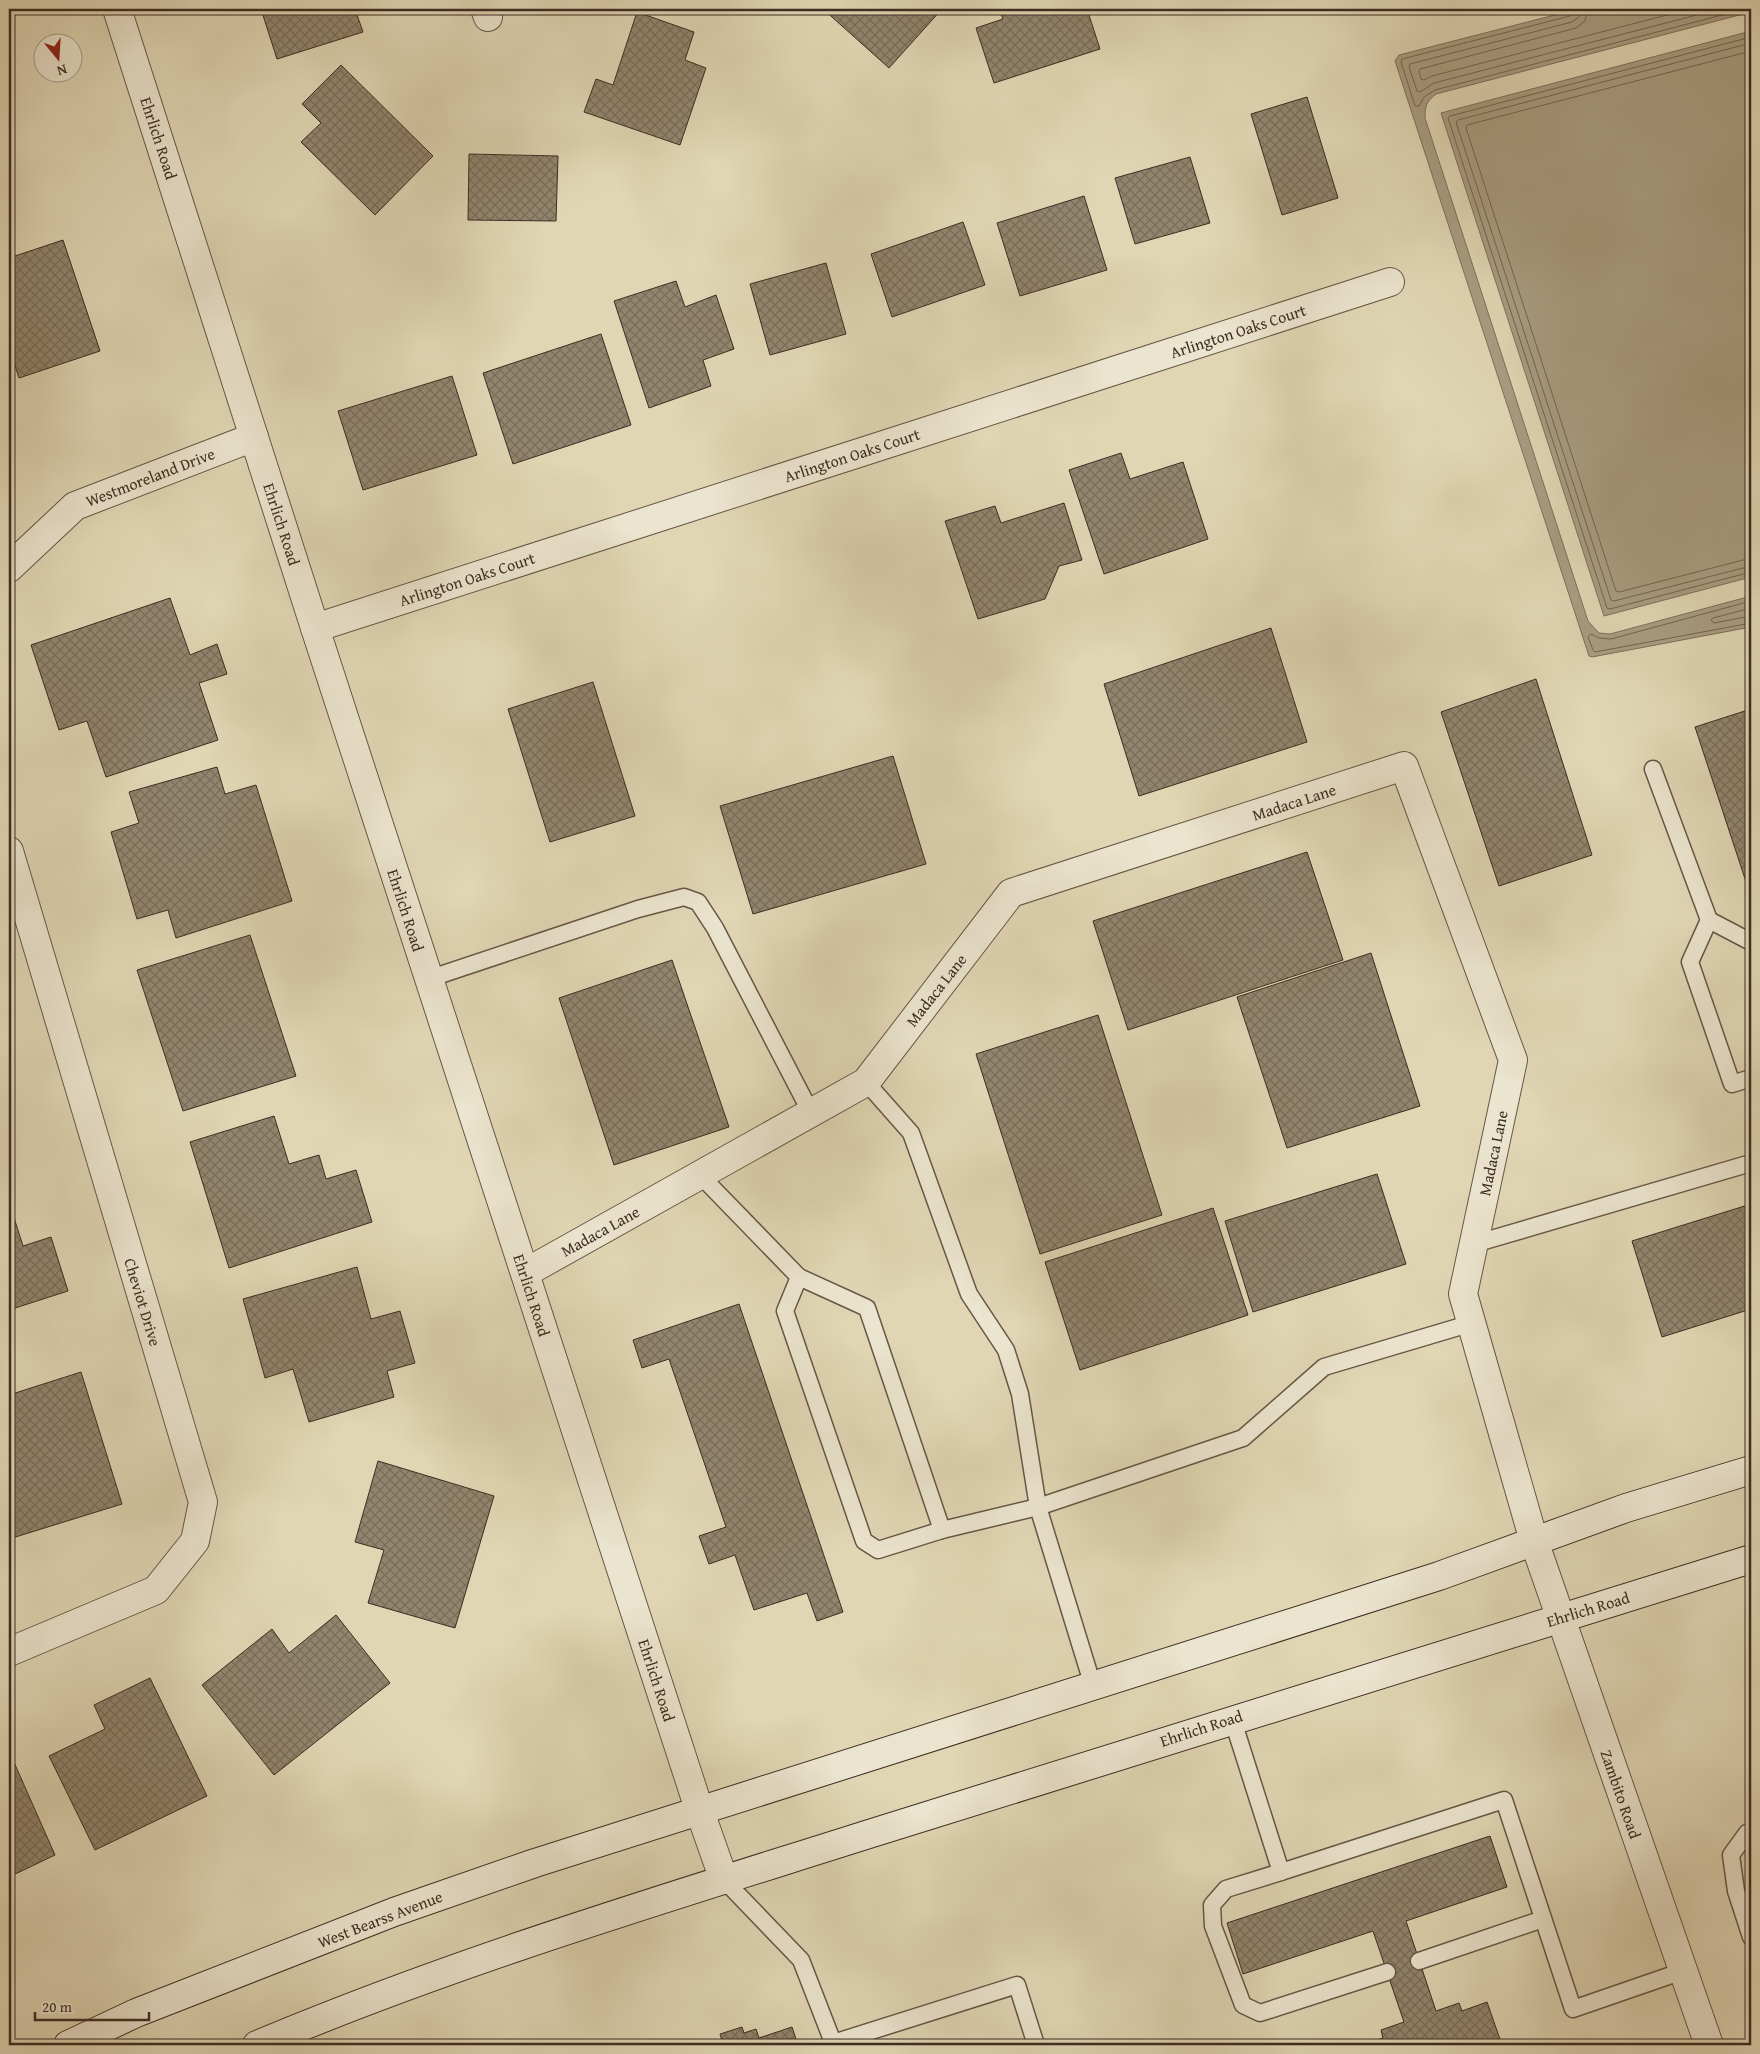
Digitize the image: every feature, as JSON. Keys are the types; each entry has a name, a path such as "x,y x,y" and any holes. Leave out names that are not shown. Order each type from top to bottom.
{"street":[{"name":"Ehrlich Road","path":"117,9 428,979 699,1810 724,1880 1232,1718 1751,1559"},
{"name":"Arlington Oaks Court","path":"315,628 1390,282"},
{"name":"Westmoreland Drive","path":"9,568 75,506 254,437"},
{"name":"Madaca Lane","path":"525,1273 866,1082 1011,893 1404,766 1513,1060 1463,1294 1534,1541"},
{"name":"Cheviot Drive","path":"9,851 202,1502 195,1541 156,1590 9,1652"},
{"path":"699,1810 1439,1576 1626,1508 1751,1470"},
{"name":"Zambito Road","path":"1534,1541 1709,2045"},
{"name":"West Bearss Avenue","path":"68,2045 136,2013 394,1912 535,1863 699,1810"},
{"path":"258,2045 347,2009 538,1940 724,1880"}],"lane":[{"path":"1653,769 1709,920 1751,942"},
{"path":"428,979 638,909 684,898 698,902 715,928 811,1112"},
{"path":"1709,920 1690,962 1732,1084 1751,1078"},
{"path":"866,1082 912,1133 969,1294 1006,1350 1020,1394 1038,1507 1093,1686"},
{"path":"1474,1244 1751,1162"},
{"path":"700,1175 799,1277 867,1308 942,1530"},
{"path":"799,1277 785,1310 864,1541 878,1550 942,1530 1038,1507 1244,1438 1324,1367 1472,1323"},
{"path":"1232,1718 1281,1872"},
{"path":"1386,1972 1260,2013 1243,2005 1213,1926 1212,1905 1226,1889 1504,1800 1573,2009 1683,1971"},
{"path":"1751,1831 1747,1833 1731,1855 1736,1891 1751,1936"},
{"path":"724,1880 801,1960 834,2044 1017,1985 1036,2045"},
{"path":"1419,1961 1543,1919"}],"water":[{"path":"1578,9 1751,9 1751,12 1436,94 1430,99 1426,107 1425,118 1588,621 1599,633 1610,634 1751,596 1751,627 1592,657 1589,656 1395,61 1399,55"},
{"path":"1751,31 1751,577 1604,616 1441,113"}],"building":[{"path":"261,9 355,9 363,32 277,59"},
{"path":"823,9 942,9 889,68"},
{"path":"999,9 1087,9 1100,49 994,83 976,28 1003,19"},
{"path":"637,12 694,32 685,60 706,68 680,145 584,112 596,79 613,85"},
{"path":"341,65 433,156 375,215 301,142 321,123 302,104"},
{"path":"1307,97 1338,198 1282,215 1251,114"},
{"path":"469,154 558,156 556,221 468,220"},
{"path":"1190,157 1210,223 1135,244 1115,178"},
{"path":"1084,196 1107,270 1020,296 997,223"},
{"path":"963,222 985,285 892,317 871,254"},
{"path":"63,240 100,351 19,378 9,350 9,258"},
{"path":"826,263 846,334 770,355 750,284"},
{"path":"676,281 685,307 716,295 734,349 703,360 711,386 649,408 614,301"},
{"path":"601,334 631,425 513,464 483,373"},
{"path":"452,376 477,455 363,490 338,411"},
{"path":"1121,453 1130,479 1183,462 1208,539 1104,574 1069,470"},
{"path":"1064,503 1082,560 1059,566 1045,599 978,619 945,521 995,506 1001,523"},
{"path":"170,598 190,655 217,644 227,674 199,683 218,740 106,777 87,721 59,730 31,645"},
{"path":"1271,628 1307,742 1139,796 1104,684"},
{"path":"1536,679 1592,855 1499,886 1441,712"},
{"path":"593,682 635,816 550,842 508,709"},
{"path":"1751,709 1751,897 1695,727"},
{"path":"893,756 926,864 753,914 720,806"},
{"path":"217,767 225,794 256,785 292,901 176,938 168,910 137,919 111,832 139,823 129,792"},
{"path":"1307,852 1343,960 1128,1030 1093,921"},
{"path":"250,935 296,1076 183,1111 137,970"},
{"path":"1371,953 1420,1106 1287,1148 1237,997"},
{"path":"672,960 729,1127 614,1165 559,998"},
{"path":"1098,1015 1162,1215 1040,1254 976,1054"},
{"path":"274,1116 289,1164 319,1155 326,1179 356,1170 372,1222 229,1268 190,1142"},
{"path":"1377,1174 1406,1264 1253,1312 1225,1221"},
{"path":"9,1202 23,1246 51,1237 68,1291 9,1310"},
{"path":"1751,1204 1751,1309 1662,1337 1632,1241"},
{"path":"1213,1208 1248,1315 1080,1370 1045,1262"},
{"path":"357,1267 371,1319 400,1311 415,1363 387,1371 394,1397 309,1422 293,1369 265,1378 243,1299"},
{"path":"739,1304 843,1612 817,1621 807,1593 754,1610 735,1555 709,1564 699,1536 726,1527 669,1359 642,1368 633,1340"},
{"path":"81,1372 122,1504 9,1539 9,1395"},
{"path":"378,1461 494,1496 455,1628 368,1603 384,1550 355,1542"},
{"path":"336,1615 390,1683 274,1775 202,1685 272,1629 289,1653"},
{"path":"150,1678 207,1796 95,1850 49,1756 105,1729 94,1705"},
{"path":"9,1751 55,1855 9,1877"},
{"path":"1490,1836 1507,1887 1406,1921 1436,2011 1459,2003 1462,2011 1487,2002 1502,2045 1369,2045 1368,2043 1383,2038 1381,2030 1404,2022 1373,1931 1243,1974 1227,1923"},
{"path":"742,2027 744,2033 756,2029 759,2038 792,2027 798,2045 709,2045 722,2041 720,2034"}]}
